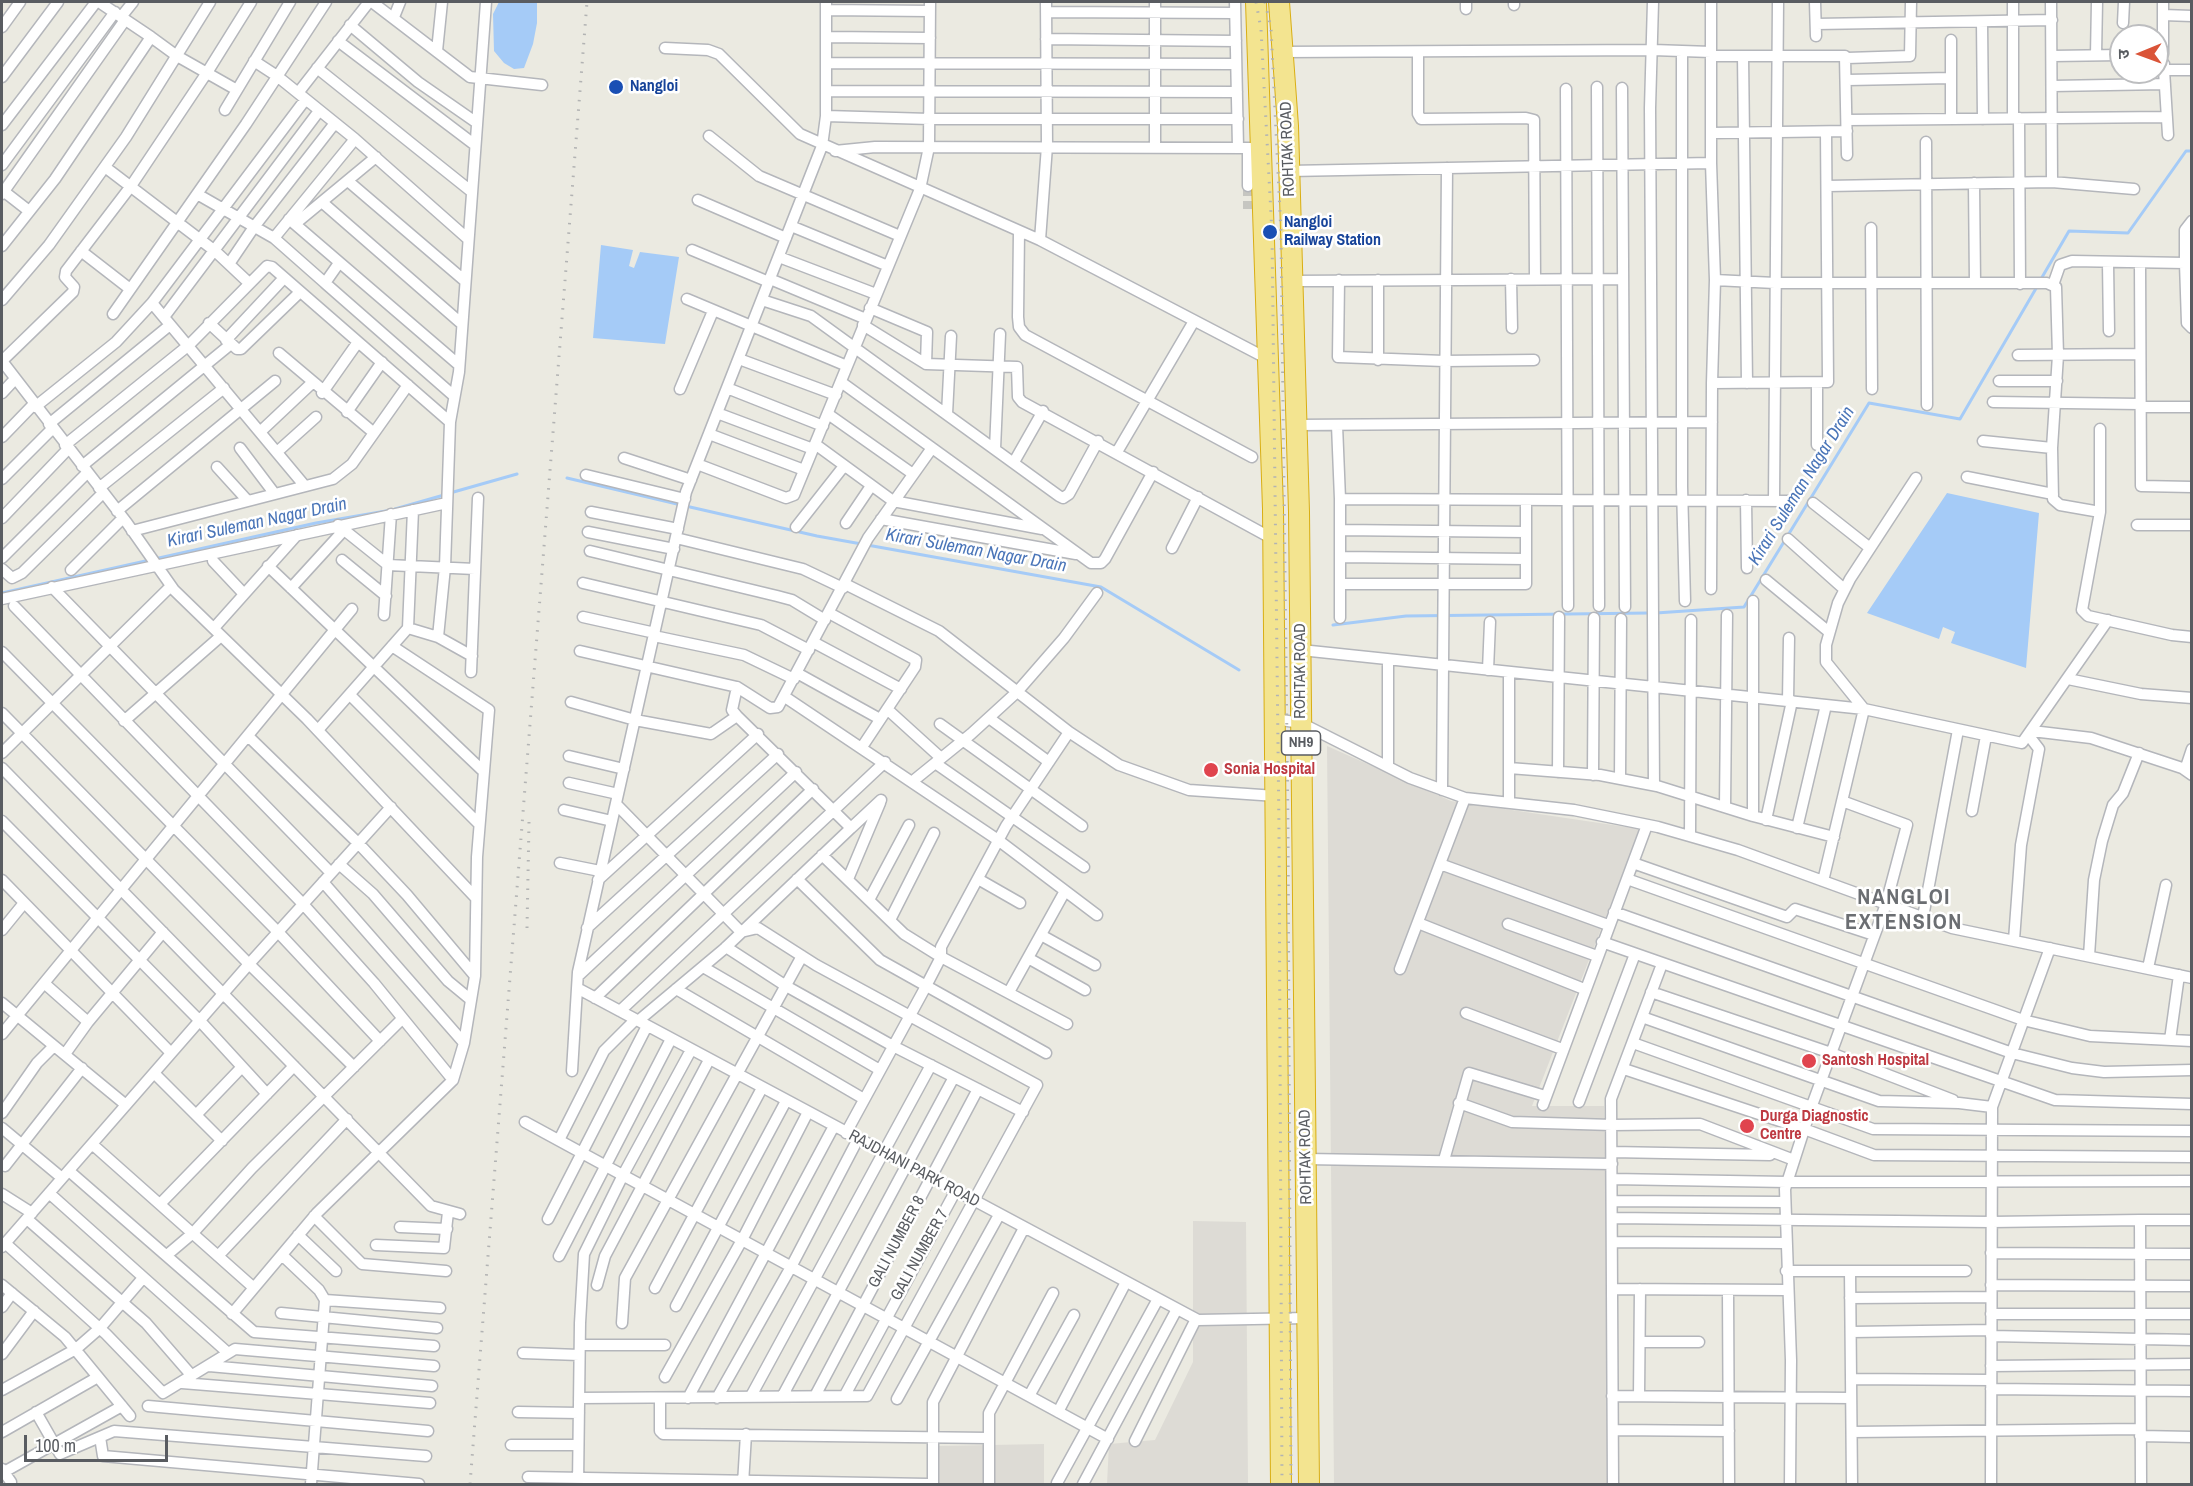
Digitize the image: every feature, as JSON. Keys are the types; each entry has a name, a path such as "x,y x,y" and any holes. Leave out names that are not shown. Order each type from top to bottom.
{"highway":[{"name":"ROHTAK ROAD","path":"1256,2 1249,148 1268,369 1273,539 1281,1485"},
{"name":"ROHTAK ROAD","path":"1280,2 1289,171 1297,425 1309,1485"},
{"path":"1268,369 1295,377"}],"street":[{"path":"2,27 20,2"},
{"path":"2,77 58,2"},
{"path":"2,125 97,2 177,56 208,71 237,90"},
{"path":"2,165 133,2"},
{"path":"2,300 49,245 105,167 210,2"},
{"path":"251,2 131,186 64,274 74,287 73,292 2,361 34,406 120,515 171,586 318,730 475,897"},
{"path":"225,110 290,2"},
{"path":"113,314 326,2"},
{"path":"2,437 34,406 116,342 152,303 301,97 317,68 370,2 394,17 464,73 480,78 542,85"},
{"path":"394,17 400,2"},
{"path":"437,51 442,2"},
{"path":"438,637 444,567 450,422 459,366 486,2"},
{"path":"1653,2 1650,165 1654,785"},
{"path":"1711,2 1711,163 1715,280 1711,590"},
{"path":"1774,501 1778,2"},
{"path":"1815,2 1816,36"},
{"path":"1283,52 1653,50 1743,56 1843,55 1847,58 1910,56 1911,2"},
{"path":"2013,2 2023,284"},
{"path":"2052,2 2052,182"},
{"path":"2096,55 2097,2"},
{"path":"2123,23 2124,2"},
{"path":"2162,24 2163,2"},
{"path":"572,1071 578,976 587,929 685,499 697,464 822,146 826,116 826,6 930,6 929,147 920,189 794,495 789,498 697,464"},
{"path":"1040,240 1047,146 1046,7 1235,7 1238,119 1249,148 1248,186"},
{"path":"1155,7 1155,147"},
{"path":"2163,15 2192,16"},
{"path":"29,211 2,192 120,16"},
{"path":"1816,24 2052,20"},
{"path":"1982,22 1983,119"},
{"path":"350,25 418,82 477,123"},
{"path":"826,37 930,38"},
{"path":"2,246 55,178 151,38"},
{"path":"1046,39 1236,41"},
{"path":"1951,40 1951,119"},
{"path":"338,41 475,146"},
{"path":"665,48 708,50 719,54 782,119 800,134 822,146 1040,240 1194,321 1268,369"},
{"path":"1682,51 1681,422 1685,601"},
{"path":"1418,53 1419,117 1425,120 1530,118 1535,125 1535,279"},
{"path":"2052,56 2109,55"},
{"path":"1743,56 1747,383"},
{"path":"1847,58 1847,155"},
{"path":"254,61 277,76 355,139 468,239"},
{"path":"826,63 1155,66 1236,64"},
{"path":"317,68 472,192"},
{"path":"2169,70 2192,70"},
{"path":"1847,80 1951,78"},
{"path":"2052,86 2165,84 2168,135"},
{"path":"1597,87 1599,606"},
{"path":"1566,88 1568,606"},
{"path":"1622,88 1625,607"},
{"path":"826,92 1237,92"},
{"path":"2,479 51,426 167,321 214,251 319,111"},
{"path":"826,116 930,119 1238,119"},
{"path":"1711,133 1826,132 1847,126 1951,119 2167,117"},
{"path":"229,264 254,227 335,123"},
{"path":"1712,383 1817,384 1828,382 1826,132"},
{"path":"709,136 759,176 900,236"},
{"path":"292,222 355,139"},
{"path":"1926,142 1927,405"},
{"path":"835,151 875,147 1249,148"},
{"path":"274,238 292,222 323,203 376,158"},
{"path":"1289,171 1711,163"},
{"path":"105,167 200,239 249,283"},
{"path":"1442,790 1446,168"},
{"path":"348,181 465,281"},
{"path":"1827,186 2052,182 2134,189"},
{"path":"1974,183 1975,283"},
{"path":"197,194 274,238 454,396"},
{"path":"698,200 786,238"},
{"path":"323,203 462,324"},
{"path":"2192,221 2185,230 2187,322 2192,328"},
{"path":"292,222 459,366"},
{"path":"791,226 888,266"},
{"path":"1871,228 1872,389"},
{"path":"1019,231 1019,327 1025,335 1252,457"},
{"path":"692,250 867,317 927,332 926,364"},
{"path":"81,251 130,289"},
{"path":"779,257 876,294"},
{"path":"325,283 339,263"},
{"path":"2050,284 2056,270 2064,263 2185,263"},
{"path":"2108,263 2109,331"},
{"path":"2140,263 2141,486 2192,487"},
{"path":"2,518 67,447 189,345 267,266 284,278 450,422"},
{"path":"2,558 84,470 207,367 284,278"},
{"path":"1511,279 1512,328"},
{"path":"1293,280 1623,279"},
{"path":"1339,280 1338,357 1378,360 1534,360"},
{"path":"1378,280 1378,360"},
{"path":"1715,280 1775,283 2050,284 2058,293 2057,381 2052,448 2053,495 2060,505 2100,512"},
{"path":"209,323 238,349 243,348 300,292"},
{"path":"687,299 751,328 847,366"},
{"path":"762,300 812,316 1063,498 1069,494 1098,441"},
{"path":"152,303 304,485"},
{"path":"680,389 713,310"},
{"path":"867,317 926,364 1017,367 1019,400 1098,441 1273,539"},
{"path":"1117,452 1194,321"},
{"path":"995,449 1000,334"},
{"path":"947,414 951,336"},
{"path":"322,393 358,342"},
{"path":"279,353 322,393 374,433"},
{"path":"2018,355 2140,354"},
{"path":"739,359 836,395"},
{"path":"347,412 382,362"},
{"path":"2,393 15,379"},
{"path":"70,570 120,515 275,381"},
{"path":"1999,381 2057,381"},
{"path":"841,382 1045,530 1096,564 1106,559 1153,472"},
{"path":"260,432 312,383"},
{"path":"1817,384 1817,445"},
{"path":"132,531 333,479 343,474 408,385"},
{"path":"2,569 12,578 22,573 101,491 224,388"},
{"path":"727,388 823,426"},
{"path":"1993,402 2192,407"},
{"path":"1014,462 1043,411"},
{"path":"717,413 814,447 893,501 1045,530"},
{"path":"828,414 913,474"},
{"path":"277,452 316,417"},
{"path":"1297,425 1712,422"},
{"path":"1337,425 1340,499 1340,618"},
{"path":"2100,429 2100,512 2082,610 2088,616 2172,635 2192,637"},
{"path":"709,434 804,470"},
{"path":"1983,441 2052,448"},
{"path":"240,448 274,493"},
{"path":"580,651 737,687 770,708 778,707 868,538 932,448"},
{"path":"624,458 691,480"},
{"path":"795,526 844,466"},
{"path":"217,467 247,500"},
{"path":"586,475 685,499"},
{"path":"1967,477 2053,495"},
{"path":"1863,709 1826,662 1824,654 1829,632 1844,589 1916,478"},
{"path":"846,523 871,486"},
{"path":"2,599 154,562 341,527 413,510 447,497"},
{"path":"1172,548 1198,497"},
{"path":"471,672 478,498"},
{"path":"1340,499 1567,502 1792,501"},
{"path":"1746,500 1747,568"},
{"path":"1340,584 1526,584 1526,501"},
{"path":"1813,503 1870,548"},
{"path":"318,730 408,628 413,510"},
{"path":"591,512 803,568 844,586 939,632 1069,732 1119,765 1189,790 1276,796"},
{"path":"384,615 391,514"},
{"path":"881,519 1079,554"},
{"path":"2137,525 2192,525"},
{"path":"341,527 388,565 475,569"},
{"path":"291,588 341,527"},
{"path":"1340,530 1526,532"},
{"path":"588,532 674,549"},
{"path":"124,721 155,694 217,632 244,594 298,534"},
{"path":"1788,539 1844,589"},
{"path":"590,551 792,600 916,660 915,667 862,747"},
{"path":"1340,557 1526,559"},
{"path":"342,560 386,596"},
{"path":"213,561 244,594"},
{"path":"268,566 483,771"},
{"path":"1766,580 1829,632"},
{"path":"583,584 760,625 811,646 901,689"},
{"path":"2,753 171,586"},
{"path":"52,587 331,873"},
{"path":"913,781 1017,692 1064,638 1097,593"},
{"path":"1753,601 1754,816"},
{"path":"14,606 303,904 453,1080"},
{"path":"2,1034 352,609"},
{"path":"1725,807 1727,615"},
{"path":"1558,772 1559,616"},
{"path":"583,617 744,656 796,676 880,719"},
{"path":"1593,775 1594,618"},
{"path":"1620,779 1621,619"},
{"path":"1690,836 1691,620"},
{"path":"1300,650 1863,709 2018,743 2030,733 2108,620"},
{"path":"1488,670 1490,622"},
{"path":"408,628 438,637 472,656"},
{"path":"1766,820 1790,701 1789,638"},
{"path":"232,1314 314,1216 453,1080 464,1042 475,976 475,897 489,710 392,646"},
{"path":"2,652 278,932 380,1041"},
{"path":"1388,660 1388,767"},
{"path":"1509,672 1509,803"},
{"path":"2068,679 2141,694 2192,698"},
{"path":"737,687 732,710 851,828"},
{"path":"350,694 479,824"},
{"path":"785,697 998,840 1097,915"},
{"path":"571,702 635,720 714,734 737,716"},
{"path":"1797,828 1826,705"},
{"path":"887,709 938,761 1084,867"},
{"path":"1823,881 1863,709"},
{"path":"2,713 249,964 354,1066"},
{"path":"989,718 1049,762"},
{"path":"1275,719 1301,723 1388,767 1465,798 1574,810 1647,825 1738,850 1952,928 2192,978"},
{"path":"940,724 1082,826"},
{"path":"1923,917 1958,730"},
{"path":"846,1133 925,988 941,957 941,947 998,840 1069,732"},
{"path":"2030,733 2091,738 2188,772 2192,749"},
{"path":"2014,940 2021,845 2038,749 2030,733"},
{"path":"599,875 648,836 758,734"},
{"path":"248,736 358,843 407,895 475,976"},
{"path":"1972,811 1986,736"},
{"path":"2089,956 2094,880 2102,842 2113,805 2123,793 2139,753"},
{"path":"587,929 778,754"},
{"path":"568,756 624,769"},
{"path":"620,1011 832,809 885,762"},
{"path":"2,768 431,1206 460,1214"},
{"path":"1509,768 1593,775 1654,785 1766,820 1833,837"},
{"path":"578,976 796,772"},
{"path":"569,783 617,799 648,836 741,932"},
{"path":"595,998 813,789"},
{"path":"1400,969 1465,798"},
{"path":"559,1140 603,1051 726,947 881,800 871,830 848,879"},
{"path":"1791,1485 1791,1397 1785,1202 1788,1182 1811,1108 1886,904 1906,824 1842,801"},
{"path":"391,807 249,964 29,1216 4,1241 100,1328 162,1392 209,1366 227,1352 237,1349 434,1366"},
{"path":"564,810 612,821"},
{"path":"2,821 200,1021 267,1094"},
{"path":"869,900 909,825"},
{"path":"1444,1160 1470,1072 1544,1100 1647,825"},
{"path":"890,920 934,833"},
{"path":"822,855 904,934 941,957 1067,1024"},
{"path":"560,863 599,875"},
{"path":"1633,863 1786,917 1796,909 1874,935"},
{"path":"339,864 373,894 448,981 471,1000"},
{"path":"1440,864 1608,925"},
{"path":"797,879 880,960 925,988 1046,1053"},
{"path":"978,879 1020,903"},
{"path":"1627,879 1863,965 2023,1020 2090,1036 2192,1041"},
{"path":"2,880 171,1053"},
{"path":"323,882 464,1042"},
{"path":"2148,968 2166,885"},
{"path":"1009,992 1065,891"},
{"path":"2,930 24,903"},
{"path":"1614,912 2012,1053 2072,1068 2104,1072 2192,1070"},
{"path":"1418,922 1584,989"},
{"path":"1508,924 1597,956"},
{"path":"579,1398 868,1395 1023,1112 1036,1083 802,956 758,928 741,932"},
{"path":"65,1054 111,993 163,932"},
{"path":"1041,935 1095,965"},
{"path":"1602,942 2001,1083 2063,1101 2192,1104"},
{"path":"726,947 786,986 894,1046 1023,1112"},
{"path":"1991,1485 1992,1107 2050,948"},
{"path":"1579,1102 1635,954"},
{"path":"622,1323 625,1278 802,956"},
{"path":"1028,958 1085,990"},
{"path":"1613,1485 1611,1099 1662,964"},
{"path":"703,967 880,1070"},
{"path":"2170,1040 2179,975"},
{"path":"44,983 88,1022"},
{"name":"RAJDHANI PARK ROAD","path":"577,988 1196,1319 1307,1318"},
{"path":"676,989 864,1099"},
{"path":"1652,992 1831,1053 1959,1103"},
{"path":"2,1003 126,1105"},
{"path":"1466,1013 1562,1049"},
{"path":"1642,1017 1884,1102 1959,1103 1992,1107"},
{"path":"167,1255 193,1233 252,1168 402,1019"},
{"path":"548,1219 582,1153 640,1022"},
{"path":"559,1256 671,1039"},
{"path":"1633,1043 1811,1108 1876,1129 2192,1131"},
{"path":"2,1113 40,1059 54,1046"},
{"path":"578,1482 584,1254 623,1175 691,1050"},
{"path":"597,1286 605,1256 709,1060"},
{"path":"751,1396 931,1065"},
{"path":"160,1204 294,1066"},
{"path":"5,1166 82,1068"},
{"path":"196,1115 241,1068"},
{"path":"1624,1069 1804,1129 1874,1155 2192,1157"},
{"path":"154,1073 222,1140"},
{"path":"783,1395 840,1293 954,1077"},
{"path":"655,1288 762,1088"},
{"name":"GALI NUMBER 8","path":"815,1396 978,1089"},
{"path":"676,1306 786,1101"},
{"path":"1459,1103 1512,1122 1611,1125 1700,1124 1794,1160"},
{"path":"665,1377 742,1240 808,1112"},
{"path":"218,1256 346,1119"},
{"path":"525,1122 1108,1439"},
{"path":"688,1398 834,1126"},
{"path":"2,1128 66,1174 167,1255 254,1332 434,1346"},
{"path":"717,1398 791,1267 858,1139"},
{"path":"92,1144 254,1288"},
{"path":"1306,1160 1780,1155"},
{"path":"1612,1179 1788,1182 2192,1181"},
{"name":"GALI NUMBER 7","path":"845,1395 955,1191"},
{"path":"49,1193 227,1352"},
{"path":"2,1194 146,1323 192,1376"},
{"path":"1612,1201 1785,1202"},
{"path":"376,1245 444,1248 448,1212"},
{"path":"897,1399 999,1215"},
{"path":"314,1216 363,1264 446,1270"},
{"path":"1612,1218 1786,1218 1991,1222 2192,1220"},
{"path":"2140,1220 2141,1485"},
{"path":"400,1227 447,1229"},
{"path":"528,1477 578,1482 931,1485 933,1402 1024,1228"},
{"path":"298,1235 336,1271"},
{"path":"1612,1242 1786,1243"},
{"path":"1991,1253 2192,1254"},
{"path":"282,1255 319,1290 325,1300 312,1479"},
{"path":"1786,1271 1966,1271"},
{"path":"1850,1271 1852,1485"},
{"path":"2,1390 76,1349 100,1328 143,1278"},
{"path":"1058,1412 1126,1282"},
{"path":"2,1285 65,1337 130,1416"},
{"path":"1850,1298 1991,1291 2192,1286"},
{"path":"1612,1289 1787,1290"},
{"path":"1639,1396 1640,1290"},
{"path":"1728,1290 1729,1485"},
{"path":"2,1307 12,1293"},
{"path":"989,1485 988,1417 1004,1382 1053,1293"},
{"path":"1057,1483 1158,1299"},
{"path":"325,1300 440,1308"},
{"path":"1083,1485 1177,1309"},
{"path":"2,1354 34,1311"},
{"path":"281,1313 436,1328"},
{"path":"1991,1314 2192,1314"},
{"path":"1029,1396 1074,1315"},
{"path":"1135,1441 1196,1319"},
{"path":"1851,1332 1991,1333 2192,1340"},
{"path":"1640,1342 1699,1342"},
{"path":"523,1353 665,1345"},
{"path":"1991,1366 2192,1364"},
{"path":"209,1366 432,1386"},
{"path":"2,1432 98,1377"},
{"path":"1851,1379 2140,1391 2192,1391"},
{"path":"181,1383 318,1396 430,1403"},
{"path":"1612,1396 1851,1398"},
{"path":"660,1398 660,1431 663,1434 988,1438"},
{"path":"5,1474 122,1406"},
{"path":"148,1406 428,1431"},
{"path":"36,1412 60,1454 114,1431 426,1456"},
{"path":"518,1412 579,1413"},
{"path":"1612,1430 1729,1431"},
{"path":"1852,1432 2140,1433 2192,1437"},
{"path":"743,1483 746,1434"},
{"path":"100,1437 103,1456 312,1479 418,1484"},
{"path":"511,1445 578,1445"}],"shaded area":[{"path":"1327,746 1451,801 1640,829 1532,1106 1604,1106 1612,1484 1334,1484"},
{"path":"1193,1221 1246,1222 1248,1484 1107,1484 1109,1444 1155,1440 1193,1362"},
{"path":"1044,1444 1044,1484 938,1484 938,1446"}],"water":[{"path":"499,2 537,2 537,23 533,44 524,68 514,69 504,63 494,51 493,14"},
{"path":"601,245 633,250 629,266 634,268 640,252 679,257 665,344 593,338"},
{"path":"1947,493 2039,513 2026,668 1951,643 1955,632 1943,627 1939,639 1867,613"}],"waterway":[{"name":"Kirari Suleman Nagar Drain","path":"2041,279 2069,231 2128,233 2186,151 2192,151"},
{"name":"Kirari Suleman Nagar Drain","path":"1656,613 1744,607 1869,403 1960,419 2038,285"},
{"name":"Kirari Suleman Nagar Drain","path":"450,493 517,474"},
{"name":"Kirari Suleman Nagar Drain","path":"567,478 677,504"},
{"name":"Kirari Suleman Nagar Drain","path":"395,509 444,495"},
{"name":"Kirari Suleman Nagar Drain","path":"690,507 817,536 1101,587 1239,670"},
{"name":"Kirari Suleman Nagar Drain","path":"2,593 316,523 386,511"},
{"name":"Kirari Suleman Nagar Drain","path":"1333,625 1406,616 1649,613"}],"tunnel":[{"path":"1248,186 1248,209"}],"railway":[{"path":"470,1484 587,2"},
{"path":"1256,2 1261,29 1272,233 1279,830 1282,1484"},
{"path":"1265,2 1271,28 1281,233 1288,830 1291,1484"},
{"path":"527,928 529,822"}],"place":[{"name":"Nangloi","path":"616,87"},
{"name":"Nangloi Railway Station","path":"1270,232"},
{"name":"Sonia Hospital","path":"1211,770"},
{"name":"Santosh Hospital","path":"1809,1061"},
{"name":"Durga Diagnostic Centre","path":"1747,1126"}],"district":[{"name":"NANGLOI EXTENSION","path":"1904,910"}]}
